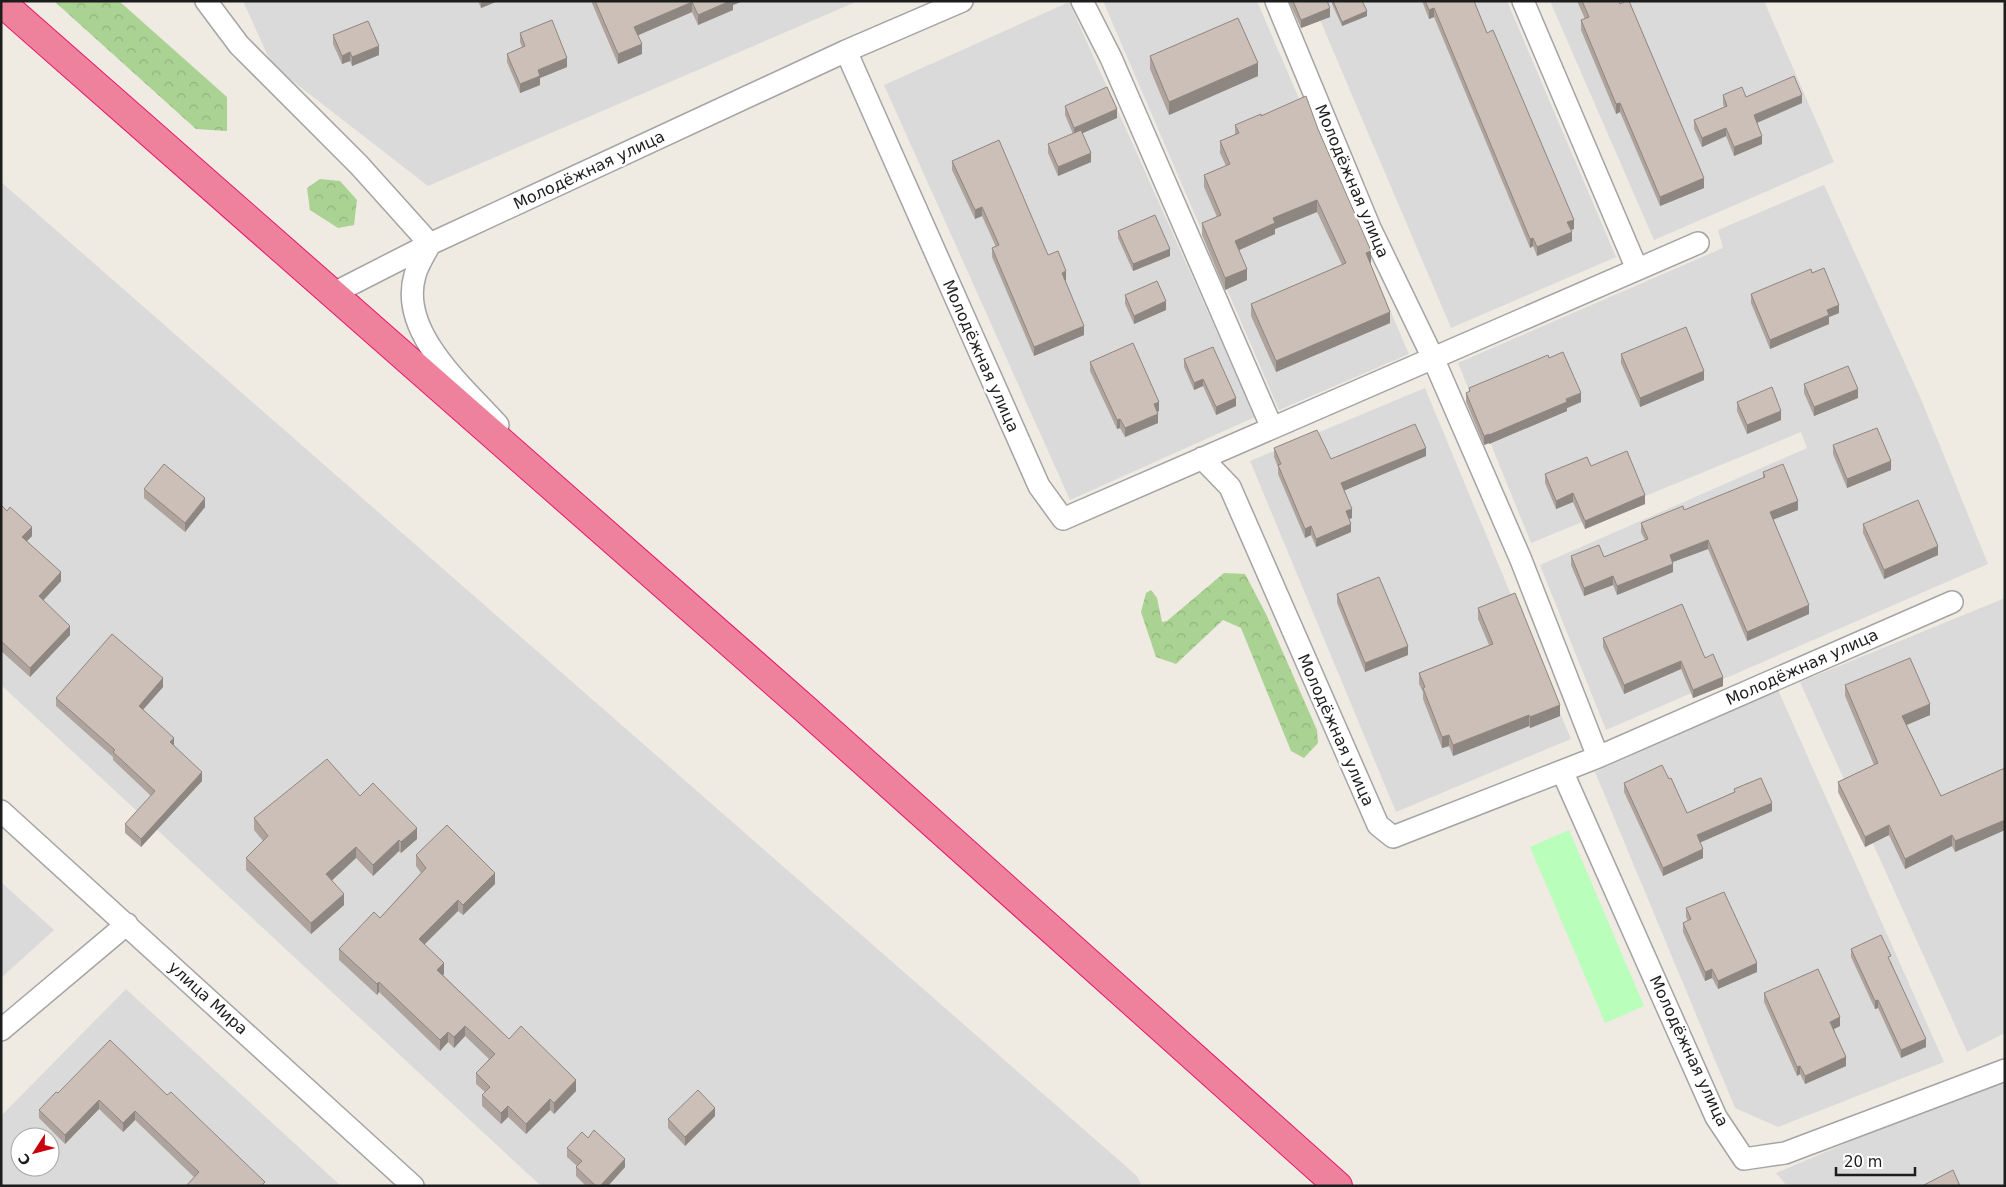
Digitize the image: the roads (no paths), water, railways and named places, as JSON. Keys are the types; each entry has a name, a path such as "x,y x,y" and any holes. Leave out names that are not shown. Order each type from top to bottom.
{"highway":[{"path":"1,2 804,708 1338,1186"}],"street":[{"path":"206,1 239,45 359,164 430,244 415,275 412,300 418,325 435,355 559,492"},
{"name":"Молодёжная улица","path":"334,293 430,244 846,51 962,1"},
{"path":"1082,1 1114,68 1272,428"},
{"name":"Молодёжная улица","path":"1276,1 1370,228 1432,358 1521,560 1598,757"},
{"path":"1523,1 1637,269"},
{"name":"Молодёжная улица","path":"846,51 1039,486 1063,519 1698,242"},
{"name":"Молодёжная улица","path":"1202,458 1230,487 1378,825 1393,837 1598,757 1952,602"},
{"name":"Молодёжная улица","path":"1562,771 1716,1117 1744,1159 1785,1153 2005,1070"},
{"name":"улица Мира","path":"1,811 413,1186"},
{"path":"1,1030 127,924"}]}
